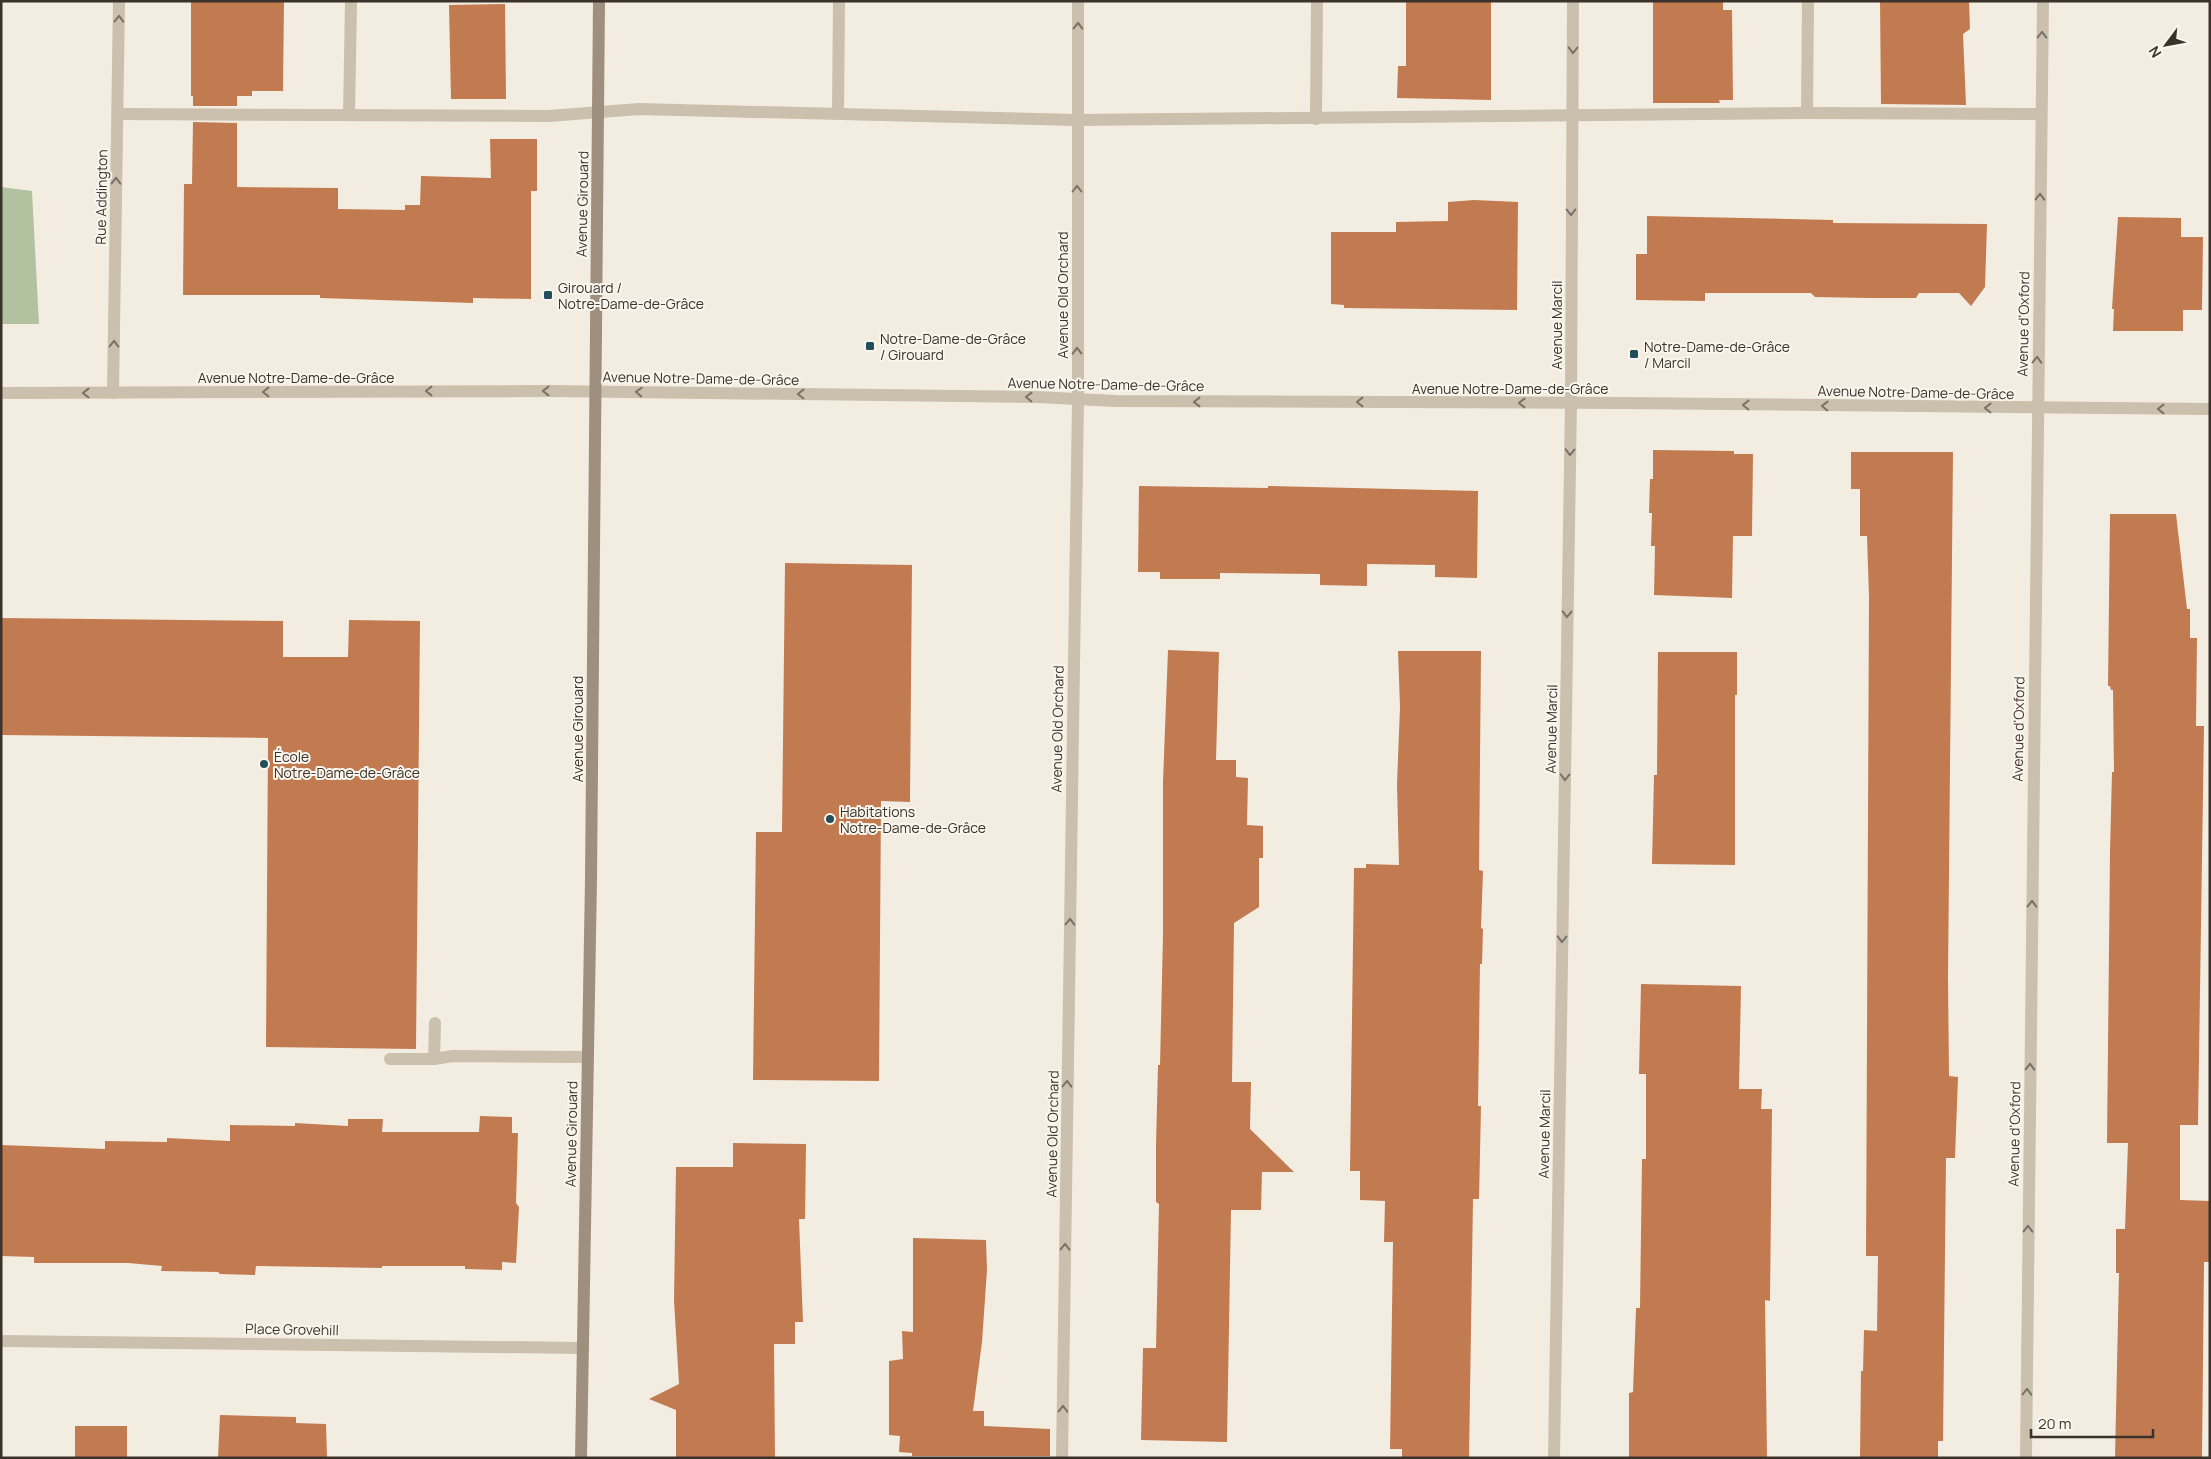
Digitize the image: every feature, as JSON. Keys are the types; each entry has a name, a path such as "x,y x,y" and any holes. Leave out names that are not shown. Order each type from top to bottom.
{"street":[{"name":"Rue Addington","path":"113,393 119,1"},
{"path":"348,115 351,1"},
{"name":"Avenue Girouard","path":"581,1458 588,1057 599,1"},
{"path":"838,112 839,1"},
{"name":"Avenue Old Orchard","path":"1062,1458 1078,400 1076,120 1078,1"},
{"path":"1316,119 1317,1"},
{"name":"Avenue Marcil","path":"1554,1458 1571,403 1573,1"},
{"path":"1807,113 1808,1"},
{"name":"Avenue d'Oxford","path":"2026,1458 2036,408 2043,1"},
{"path":"118,114 549,116 639,109 838,112 1076,120 1807,113 2042,114"},
{"name":"Avenue Notre-Dame-de-Grâce","path":"1,392 595,391 1038,397 1078,400 2210,410"},
{"path":"434,1059 435,1023"},
{"path":"390,1059 434,1059 453,1056 588,1057"},
{"name":"Place Grovehill","path":"1,1341 582,1348"}],"green space":[{"path":"1,187 32,191 39,324 1,324"}],"building":[{"path":"191,1 284,1 283,91 252,91 252,96 237,96 237,106 193,106 193,96 191,96"},
{"path":"1406,1 1491,1 1491,100 1397,98 1398,66 1406,66"},
{"path":"1653,1 1723,1 1723,10 1732,10 1733,100 1719,100 1720,103 1653,103"},
{"path":"1880,1 1969,1 1970,29 1963,34 1966,105 1881,104"},
{"path":"505,4 506,99 451,99 449,5"},
{"path":"193,122 237,123 237,187 338,188 338,209 405,210 405,205 420,205 421,176 491,178 490,139 537,139 537,191 531,191 531,299 473,298 473,303 320,298 320,295 183,295 184,184 192,184"},
{"path":"1474,200 1518,202 1517,310 1344,308 1344,305 1331,304 1331,232 1396,232 1396,222 1448,221 1448,202"},
{"path":"1647,216 1833,220 1833,223 1987,224 1985,287 1971,306 1959,293 1919,293 1916,298 1870,298 1815,297 1811,293 1705,293 1705,301 1636,300 1636,254 1647,254"},
{"path":"2118,217 2181,218 2181,237 2203,237 2202,310 2183,310 2183,331 2113,331 2114,309 2112,309"},
{"path":"1653,450 1734,451 1734,454 1753,454 1752,536 1733,536 1732,598 1654,595 1655,546 1651,546 1652,513 1649,513 1650,479 1653,479"},
{"path":"1851,452 1953,452 1948,977 1949,1076 1958,1077 1955,1158 1946,1158 1943,1441 1938,1441 1938,1458 1860,1458 1861,1371 1863,1371 1864,1330 1877,1331 1878,1256 1866,1256 1869,597 1867,536 1860,536 1860,489 1851,489"},
{"path":"1139,486 1268,488 1268,486 1478,491 1477,578 1435,577 1435,565 1367,564 1367,586 1320,585 1320,574 1220,573 1220,579 1160,579 1160,572 1138,572"},
{"path":"2110,514 2176,514 2187,609 2190,609 2190,638 2197,638 2196,726 2204,726 2198,1125 2180,1125 2180,1200 2210,1201 2209,1262 2204,1262 2202,1458 2115,1458 2119,1273 2116,1273 2116,1229 2125,1229 2128,1143 2107,1143 2110,851 2112,772 2114,772 2113,690 2108,686"},
{"name":"Habitations Notre-Dame-de-Grâce","path":"785,563 912,565 910,802 881,801 879,1081 753,1080 756,832 782,832"},
{"path":"1,618 283,621 283,657 348,657 349,620 420,621 416,1049 266,1047 268,738 1,735"},
{"path":"1168,650 1219,652 1216,760 1236,760 1236,777 1248,778 1247,825 1263,826 1263,858 1259,858 1259,907 1234,923 1232,1082 1251,1082 1250,1129 1294,1172 1262,1172 1261,1210 1231,1210 1227,1442 1141,1440 1143,1348 1156,1348 1159,1204 1156,1202 1156,1145 1158,1065 1160,1065 1163,935 1163,782"},
{"path":"1398,651 1481,651 1479,870 1483,871 1481,928 1483,929 1482,964 1480,964 1478,1106 1481,1106 1479,1199 1473,1199 1469,1458 1402,1458 1402,1449 1390,1449 1393,1242 1384,1242 1385,1201 1360,1200 1360,1171 1350,1171 1354,868 1366,868 1366,864 1399,865 1397,784 1400,707"},
{"path":"1658,652 1737,652 1737,695 1735,695 1735,865 1652,864 1654,775 1657,775"},
{"path":"1641,984 1741,986 1739,1089 1762,1089 1761,1109 1772,1109 1770,1301 1765,1300 1767,1458 1629,1458 1629,1393 1633,1392 1636,1308 1640,1308 1642,1159 1646,1159 1646,1074 1639,1074"},
{"path":"480,1116 512,1117 512,1133 518,1133 516,1203 519,1207 516,1263 502,1262 502,1270 465,1269 465,1266 382,1266 382,1268 256,1266 255,1275 161,1271 162,1266 128,1263 34,1263 34,1257 1,1256 1,1145 105,1149 105,1141 167,1142 167,1138 230,1141 230,1125 295,1126 295,1123 348,1126 348,1119 383,1119 382,1132 479,1132"},
{"path":"733,1143 806,1144 805,1219 799,1219 803,1322 795,1322 795,1344 774,1344 775,1458 676,1458 676,1410 649,1399 679,1384 674,1301 676,1167 733,1167"},
{"path":"913,1238 986,1240 987,1270 982,1342 973,1411 984,1411 984,1426 1050,1429 1050,1456 912,1456 912,1453 899,1452 900,1436 889,1435 889,1361 903,1359 902,1331 913,1332"},
{"path":"220,1415 296,1417 296,1423 326,1424 327,1458 218,1458"},
{"path":"75,1426 127,1426 127,1458 75,1458"}],"place":[{"name":"Girouard / Notre-Dame-de-Grâce","path":"548,295"},
{"name":"Notre-Dame-de-Grâce / Girouard","path":"870,346"},
{"name":"Notre-Dame-de-Grâce / Marcil","path":"1634,354"},
{"name":"École Notre-Dame-de-Grâce","path":"264,764"},
{"name":"Habitations Notre-Dame-de-Grâce","path":"830,819"}]}
